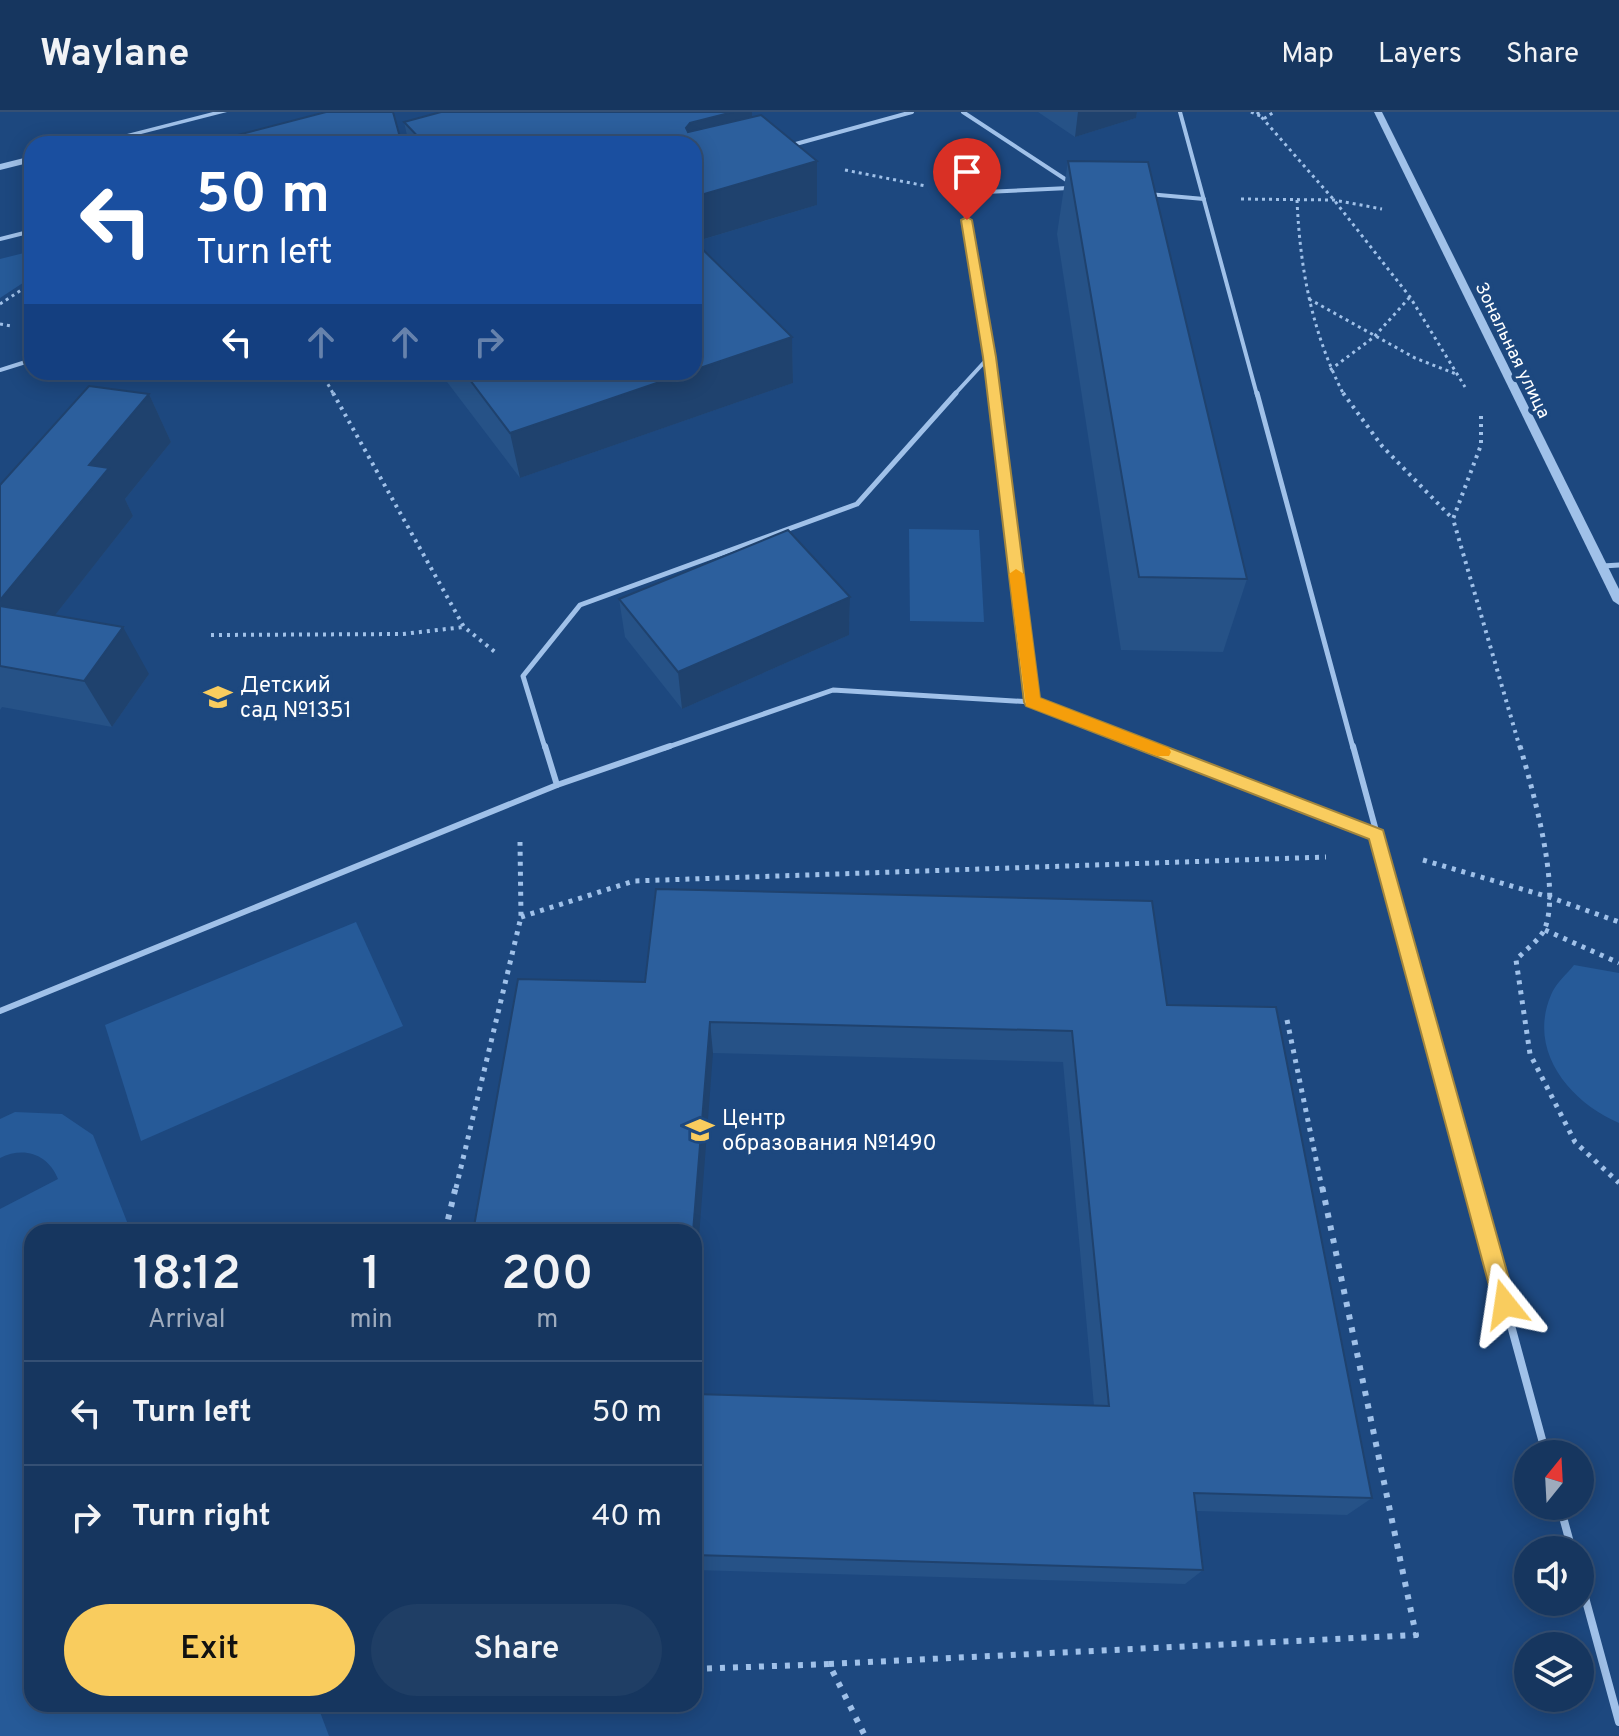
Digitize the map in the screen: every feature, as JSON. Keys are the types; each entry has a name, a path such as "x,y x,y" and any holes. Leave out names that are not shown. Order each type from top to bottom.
{"street":[{"path":"129,136 223,112"},
{"name":"Зональная улица","path":"1378,112 1619,601"},
{"path":"0,167 24,161"}],"lane":[{"path":"791,145 912,112"},
{"path":"963,112 1077,187 962,193 989,357 1032,702"},
{"path":"1180,112 1542,1440"},
{"path":"1140,193 1204,199"},
{"path":"0,239 24,233"},
{"path":"557,785 523,676 580,605 857,504 989,357"},
{"path":"0,370 24,362"},
{"path":"1602,566 1619,565"},
{"path":"0,1011 557,785 833,690 1032,702 1377,834"},
{"path":"1590,1616 1619,1722"}],"path":[{"path":"1254,112 1265,118 1410,297 1473,399"},
{"path":"1265,118 1274,112"},
{"path":"838,169 962,193"},
{"path":"1204,199 1334,200 1393,211"},
{"path":"1297,200 1298,252 1308,299 1330,370 1361,421 1453,519 1540,815 1549,897 1545,930 1516,960 1530,1054 1575,1142 1619,1183"},
{"path":"0,304 24,288"},
{"path":"1330,370 1374,337 1410,297"},
{"path":"1308,299 1415,358 1457,374"},
{"path":"325,380 464,627 523,676"},
{"path":"1453,519 1481,445 1481,412"},
{"path":"211,635 403,634 464,627"},
{"path":"447,1224 521,917 519,801"},
{"path":"521,917 634,881 1383,855 1433,861 1619,922"},
{"path":"1545,930 1619,963"},
{"path":"702,1669 1416,1635 1287,1020"},
{"path":"829,1664 865,1736"}],"shaded area":[{"path":"24,253 24,282 0,298 0,259"},
{"path":"909,529 979,530 984,622 910,621"},
{"path":"356,922 403,1026 141,1141 105,1025"},
{"path":"1574,965 1619,973 1619,1123 1584,1102 1558,1072 1549,1055 1545,1016 1553,991"},
{"path":"15,1112 62,1114 93,1135 128,1224 24,1224 24,1712 320,1712 329,1736 0,1736 0,1209 58,1179 48,1163 34,1155 18,1153 0,1158 0,1119"}],"building":[{"path":"326,112 393,112 400,136 234,136"},
{"path":"441,112 733,112 690,123 686,128 688,132 761,115 817,161 702,195 702,136 417,136 404,122"},
{"path":"1068,161 1148,162 1247,579 1139,577"},
{"path":"702,249 792,337 702,367"},
{"path":"470,380 666,380 510,433"},
{"path":"89,386 149,394 89,465 109,468 0,600 0,485"},
{"path":"788,530 850,597 678,672 619,599"},
{"path":"0,606 123,627 84,681 0,666"},
{"path":"656,889 1152,901 1167,1005 1276,1007 1372,1498 1194,1493 1203,1570 702,1555 702,1394 1109,1406 1072,1031 710,1022 694,1224 474,1224 518,979 645,982"}],"slow traffic":[{"path":"1016,574 1032,702 1163,752"}],"place":[{"name":"Детский сад №1351","path":"218,697"},
{"name":"Центр образования №1490","path":"700,1130"}],"route":[{"path":"967,220 989,357 1032,702 1377,834 1505,1304"}]}
